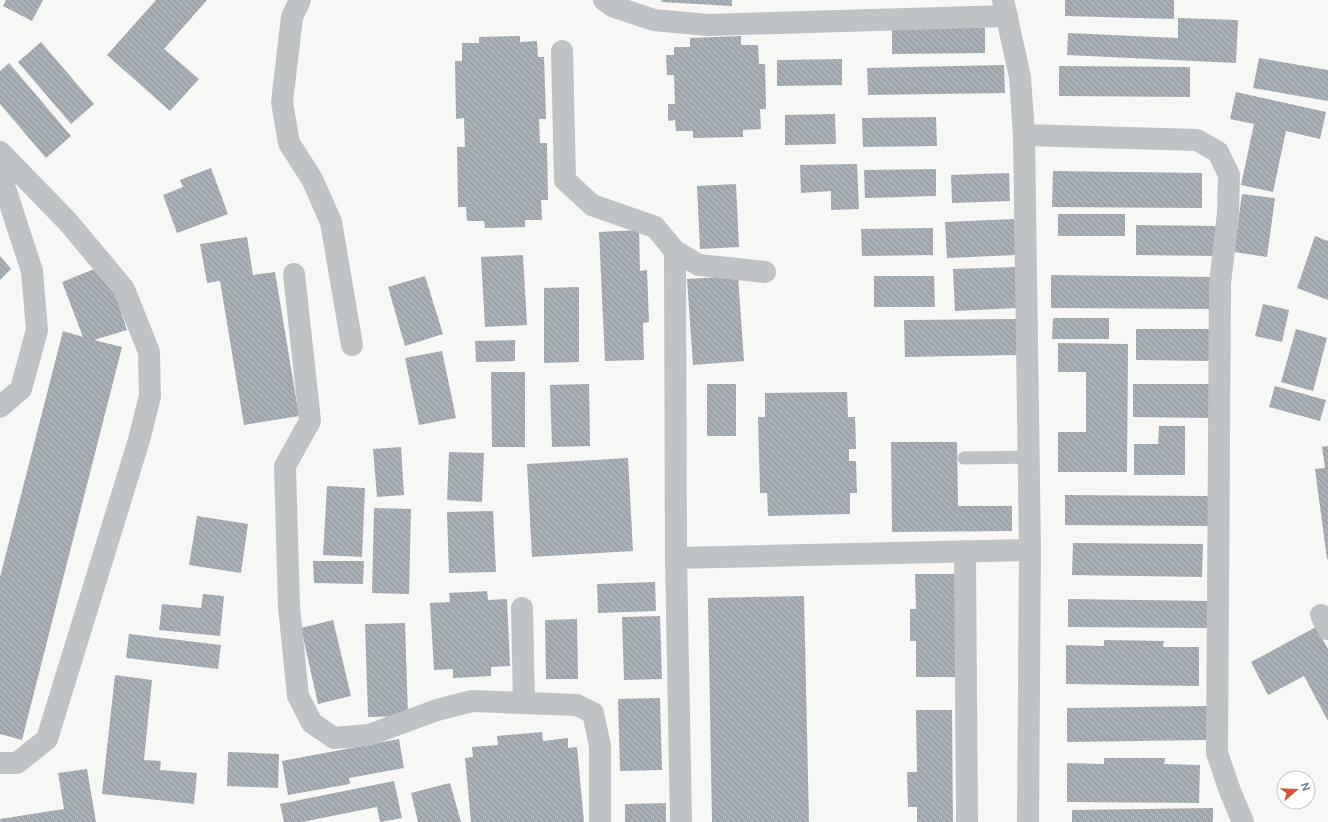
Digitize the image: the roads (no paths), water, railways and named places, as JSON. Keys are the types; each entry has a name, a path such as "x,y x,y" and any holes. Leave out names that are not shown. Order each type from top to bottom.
{"street":[{"path":"300,0 292,18 282,102 289,143 312,179 332,222 352,345"},
{"path":"604,0 612,6 654,20 708,25 1005,8 1020,77 1024,136 1030,550 1028,822"},
{"path":"562,51 565,180 592,205 655,227 675,251 699,265 764,272"},
{"path":"1024,136 1197,140 1218,152 1229,175 1228,213 1220,284 1217,753 1230,791 1243,822"},
{"path":"0,152 68,222 124,289 149,352 150,396 139,440 47,739 17,764 0,763"},
{"path":"0,173 32,271 37,330 21,389 0,407"},
{"path":"675,251 676,558 681,822"},
{"path":"294,274 310,421 285,466 289,607 298,696 312,723 334,738 369,735 437,710 472,701 577,705 593,713 600,746 600,822"},
{"path":"676,558 1030,550"},
{"path":"965,551 967,822"},
{"path":"522,608 524,703"}],"lane":[{"path":"964,458 1028,456"}]}
